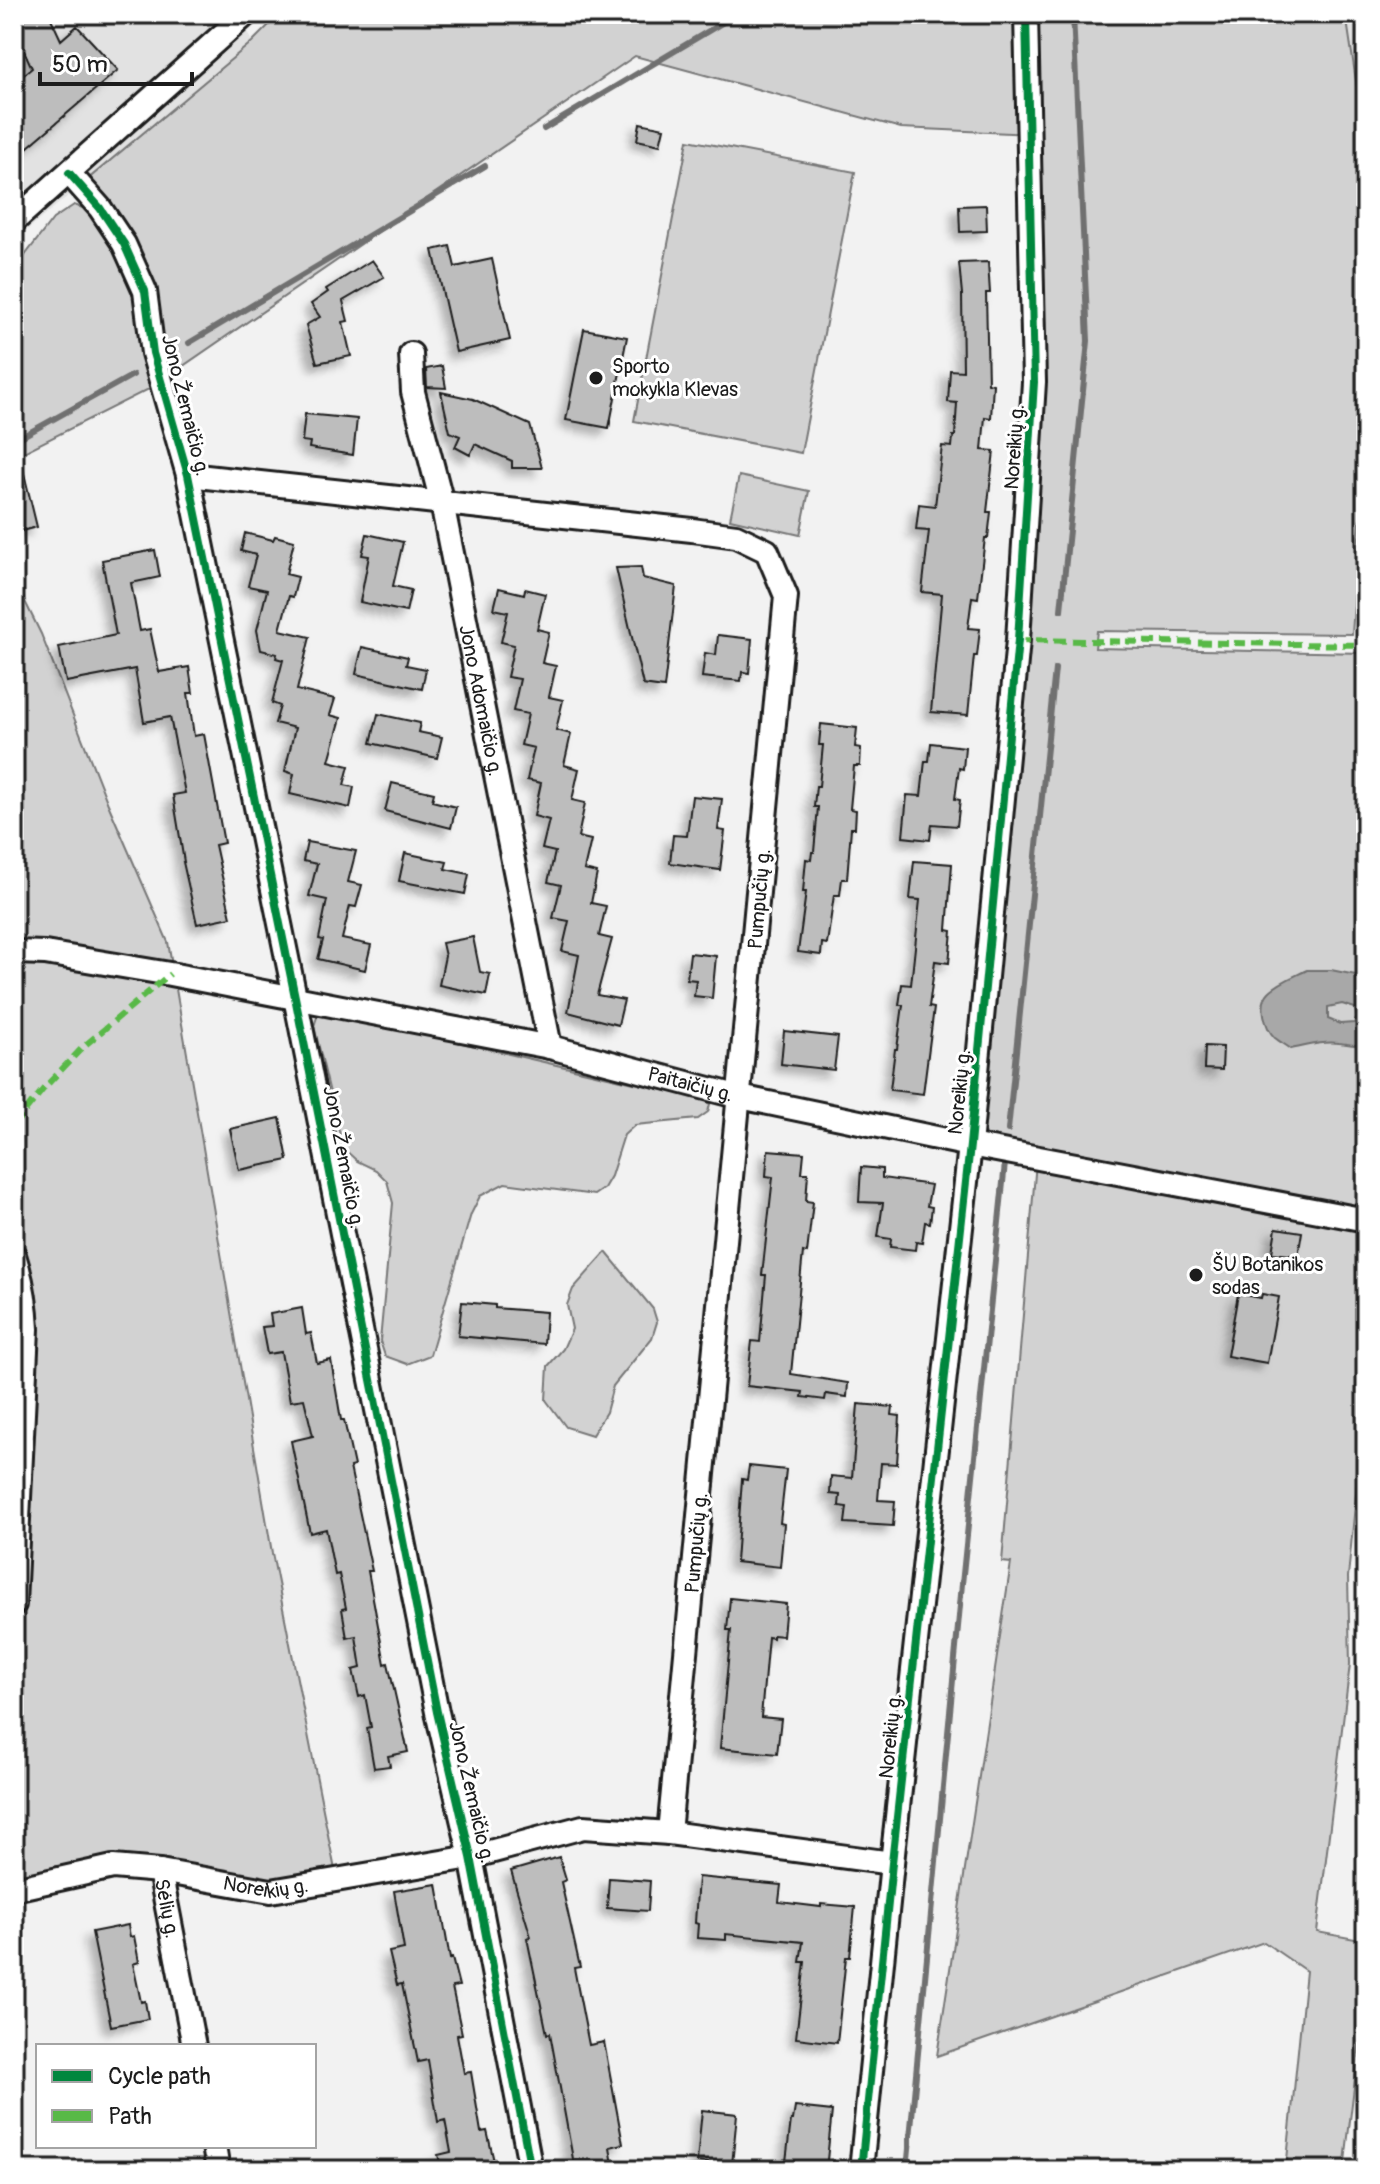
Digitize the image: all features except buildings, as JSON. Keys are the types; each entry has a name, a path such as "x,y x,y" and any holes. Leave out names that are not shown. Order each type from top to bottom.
{"street":[{"path":"14,221 246,14"},
{"name":"Noreikių g.","path":"861,2170 970,1145 1018,640 1034,382 1026,14"},
{"name":"Jono Žemaičio g.","path":"69,173 100,208 124,244 145,291 153,353 188,475 437,1712 471,1857 531,2170"},
{"name":"Jono Adomaičio g.","path":"411,354 413,392 442,503 550,1047"},
{"name":"Pumpučių g.","path":"188,475 736,536 767,551 786,596 669,1833"},
{"name":"Paitaičių g.","path":"14,952 45,953 295,997 550,1047 740,1097 970,1145 1366,1220"},
{"path":"14,1255 22,1279 27,1329 14,1604"},
{"name":"Noreikių g.","path":"160,1871 271,1891 471,1857 583,1827 669,1833 892,1863"},
{"name":"Sėlių g.","path":"14,1889 113,1867 160,1871 194,2044"},
{"path":"214,2148 218,2170"}],"shaded area":[{"path":"14,14 238,14 252,42 14,241"},
{"path":"280,14 1346,14 1366,147 1366,518 1360,519 1352,634 1097,631 1095,648 1366,653 1366,1392 1348,1577 1350,1664 1317,1932 1366,1941 1366,1987 1344,2170 1286,2170 1306,1971 1264,1942 937,2056 1011,1563 1002,1562 1037,1150 980,1138 1030,625 1041,365 1035,134 901,128 635,56 170,375 145,267 126,227 87,180 252,42"},
{"path":"1346,14 1366,14 1366,147"},
{"path":"688,140 855,172 801,453 634,421"},
{"path":"74,205 89,210 114,245 138,307 151,388 14,457 14,266 53,219"},
{"path":"739,476 809,491 800,535 730,519"},
{"path":"14,579 41,634 108,804 168,942 272,1553 337,1880 271,1891 160,1871 14,1889 14,1604 26,1354 14,1255"},
{"path":"1307,970 1331,970 1366,977 1366,1043 1327,1043 1291,1049 1275,1038 1264,1015 1266,997 1277,985","holes":["1342,1004 1355,1008 1357,1018 1354,1023 1340,1024 1328,1019 1328,1007"]},
{"path":"324,1011 703,1099 710,1104 708,1112 698,1119 635,1125 624,1135 604,1188 594,1195 505,1183 480,1196 471,1214 430,1355 407,1364 385,1356 380,1341 393,1203 387,1181 343,1148 314,1026 318,1014"},
{"path":"606,1252 653,1309 657,1322 652,1338 613,1386 606,1412 592,1435 566,1427 546,1400 548,1366 563,1349 572,1329 567,1305 573,1289"}],"waterway":[{"path":"544,129 737,14"},
{"path":"1061,610 1088,341 1073,14"},
{"path":"189,343 485,166"},
{"path":"14,441 133,375"},
{"path":"1008,1130 1055,669"},
{"path":"907,2170 1005,1163"}],"marked path":[{"path":"1018,640 1366,645"},
{"path":"14,1125 83,1047 170,974"}],"cycle path":[{"path":"861,2170 970,1145 1018,640 1034,382 1026,14"},
{"path":"69,173 100,208 124,244 145,291 153,353 188,475 437,1712 471,1857 531,2170"}],"place":[{"name":"Sporto mokykla Klevas","path":"596,378"},
{"name":"ŠU Botanikos sodas","path":"1196,1275"}]}
